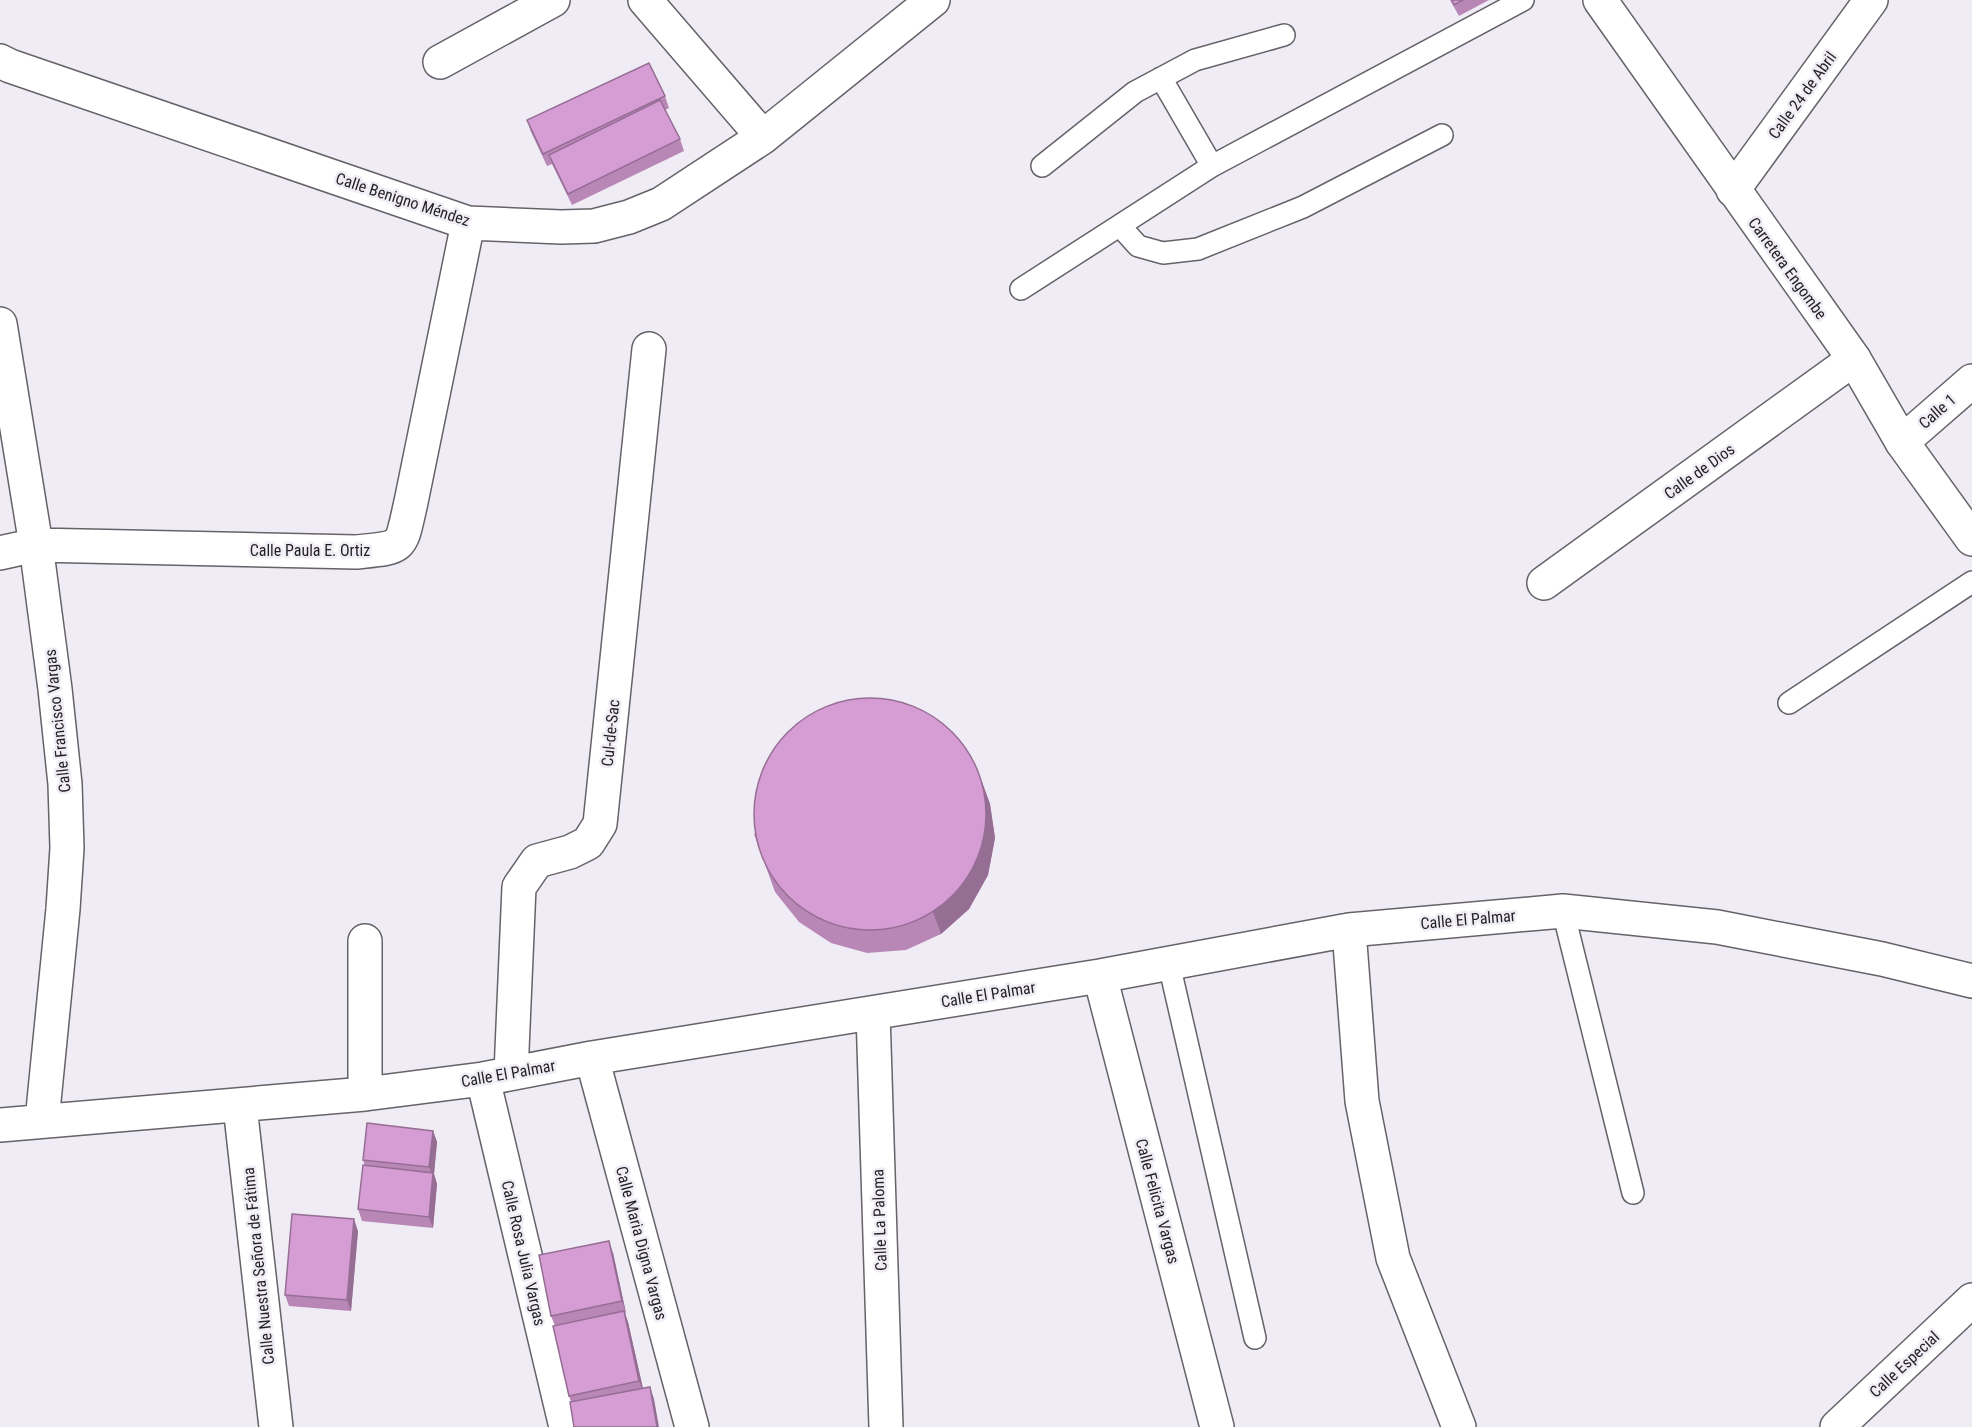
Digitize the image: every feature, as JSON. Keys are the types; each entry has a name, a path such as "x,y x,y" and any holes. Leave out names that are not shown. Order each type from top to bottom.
{"street":[{"path":"440,62 553,0"},
{"path":"645,0 763,137"},
{"name":"Calle Benigno Méndez","path":"0,61 86,93 468,223 594,225 629,217 662,204 763,137 933,0"},
{"name":"Carretera Engombe","path":"1599,0 1854,359 1902,442 1972,539"},
{"name":"Calle 24 de Abril","path":"1733,190 1871,0"},
{"name":"Calle Paula E. Ortiz","path":"0,553 36,545 356,552 398,545 403,538 409,511 468,223"},
{"name":"Calle Francisco Vargas","path":"0,324 36,545 54,678 65,784 66,848 63,909 42,1121"},
{"name":"Cul-de-Sac","path":"497,1076 519,887 537,861 570,852 588,843 600,824 649,349"},
{"name":"Calle de Dios","path":"1544,583 1854,359"},
{"name":"Calle 1","path":"1902,442 1972,381"},
{"name":"Calle El Palmar","path":"0,1125 365,1094 497,1076 592,1058 1100,976 1349,930 1563,911 1717,927 1881,959 1972,981"},
{"path":"1349,930 1362,1101 1394,1258 1459,1427"},
{"path":"365,940 365,1094"},
{"name":"Calle Felicita Vargas","path":"1100,976 1217,1427"},
{"name":"Calle La Paloma","path":"873,1013 886,1427"},
{"name":"Calle Maria Digna Vargas","path":"592,1058 692,1427"},
{"name":"Calle Rosa Julia Vargas","path":"497,1076 566,1427"},
{"name":"Calle Nuestra Señora de Fátima","path":"240,1106 276,1427"},
{"name":"Calle Especial","path":"1837,1427 1972,1300"}],"lane":[{"path":"1021,289 1212,166 1523,0"},
{"path":"1042,166 1134,92 1195,60 1284,35"},
{"path":"1161,78 1212,166"},
{"path":"1120,226 1138,246 1163,253 1198,249 1302,207 1442,135"},
{"path":"1789,703 1972,582"},
{"path":"1563,911 1633,1193"},
{"path":"1169,964 1256,1338"}],"building":[{"path":"1452,0 1463,0 1454,5"},
{"path":"649,63 665,96 543,154 527,120"},
{"path":"660,100 680,139 568,194 549,155"},
{"path":"870,698 893,700 925,712 944,724 960,740 981,780 986,814 984,837 972,869 960,888 944,904 904,925 870,930 847,928 815,916 796,904 780,888 759,848 754,814 756,791 768,759 780,740 796,724 836,703"},
{"path":"367,1123 433,1131 429,1167 363,1160"},
{"path":"363,1165 433,1173 429,1217 358,1209"},
{"path":"292,1214 354,1219 347,1300 285,1295"},
{"path":"609,1241 622,1301 551,1316 539,1255"},
{"path":"624,1311 639,1381 569,1396 553,1326"},
{"path":"650,1387 657,1427 574,1427 570,1402"}]}
